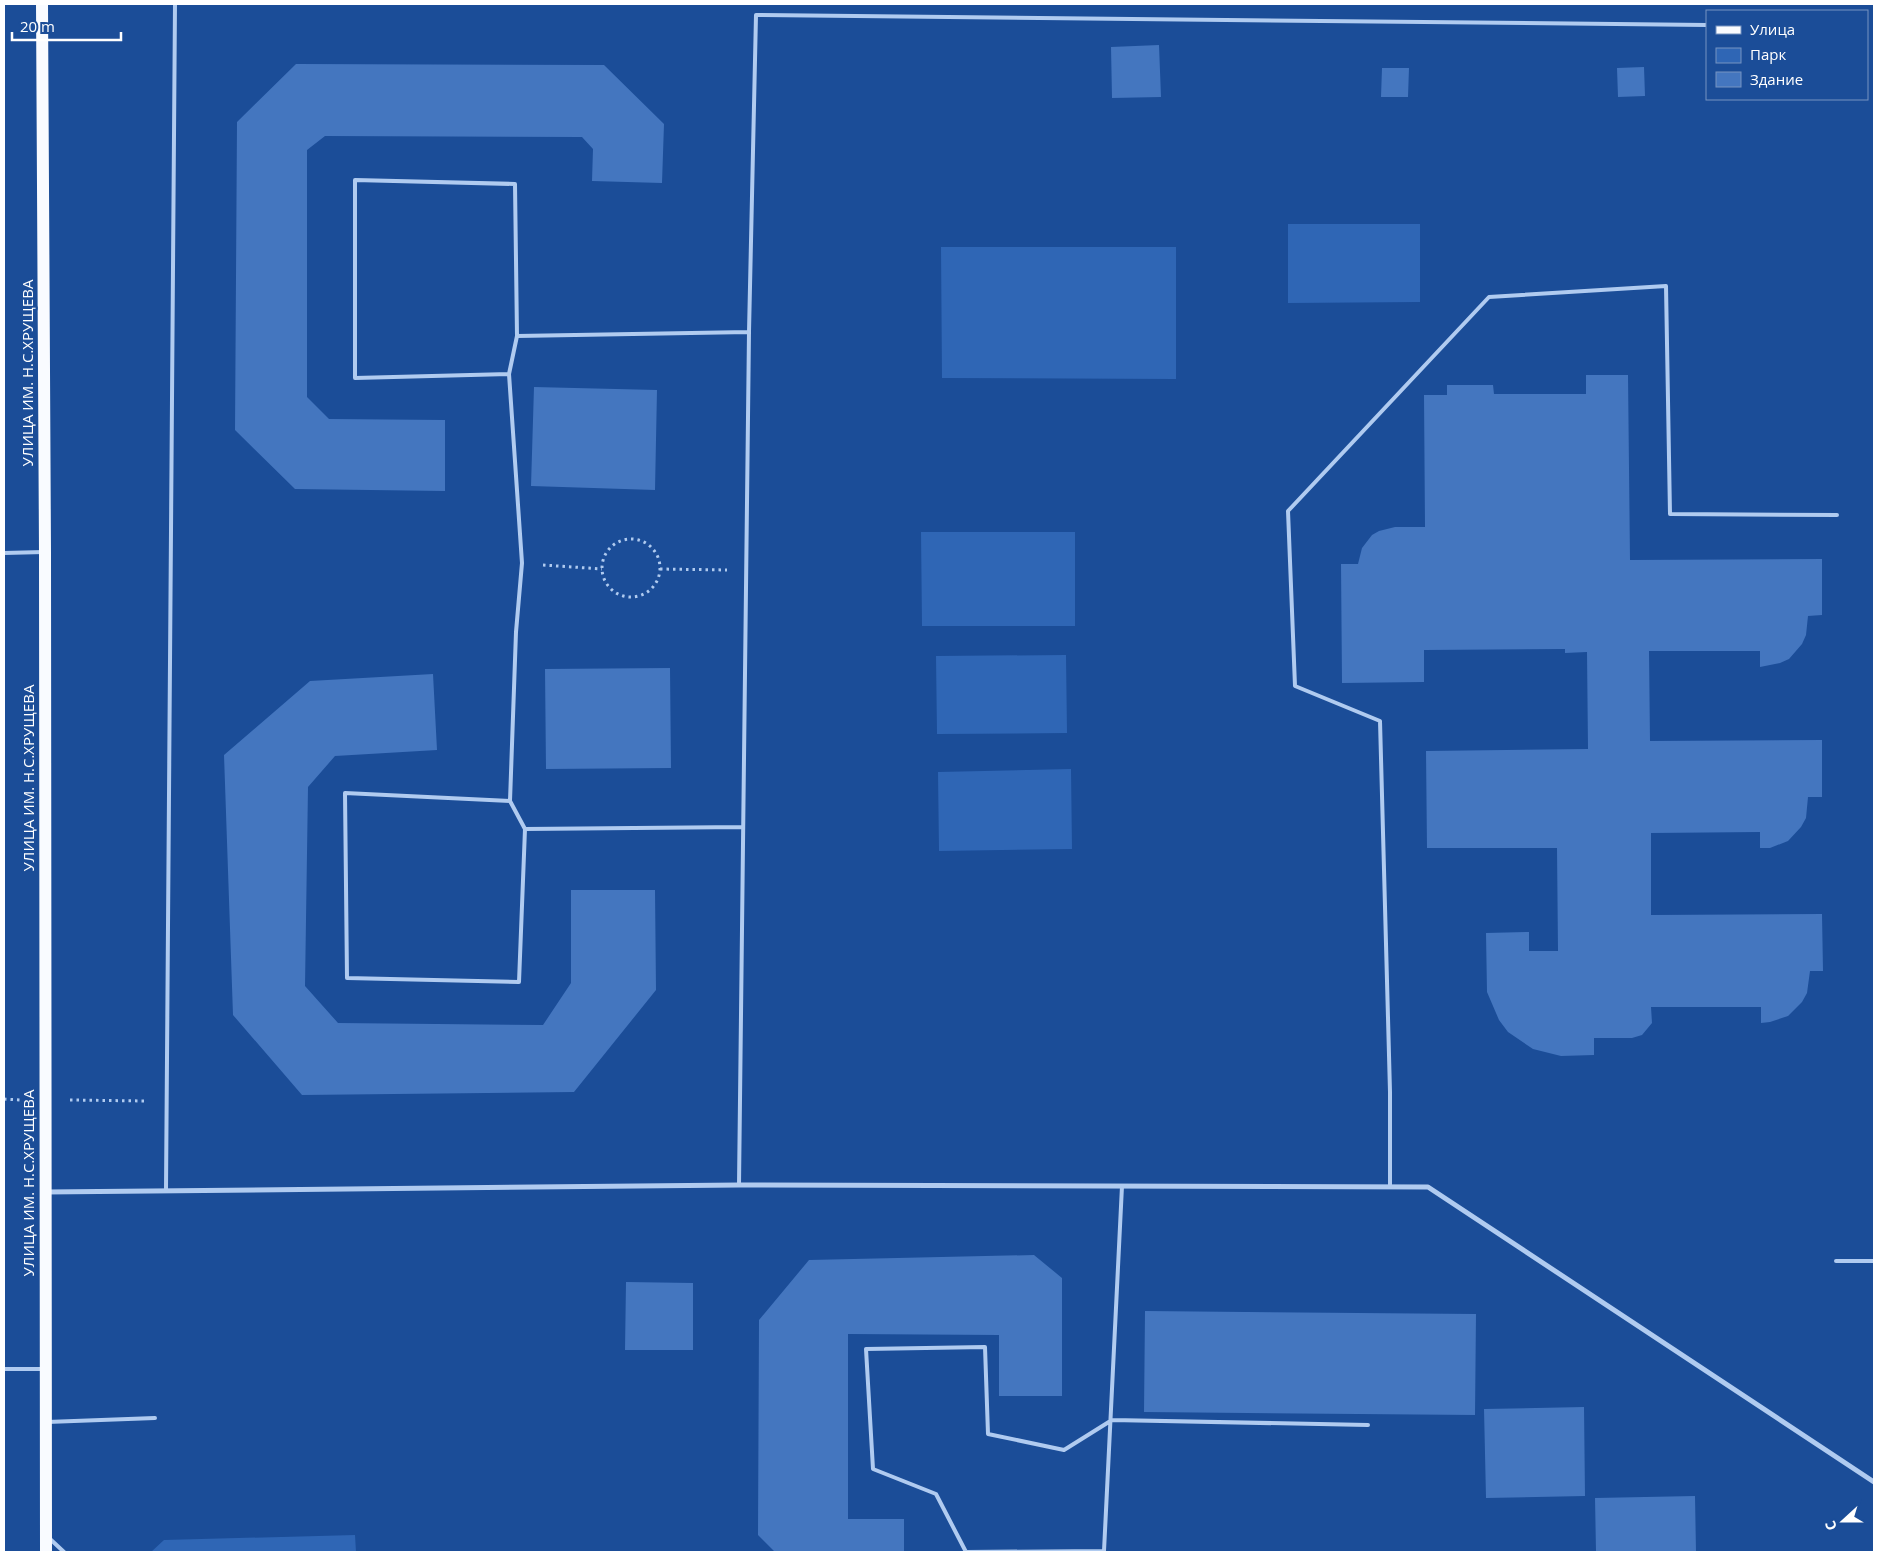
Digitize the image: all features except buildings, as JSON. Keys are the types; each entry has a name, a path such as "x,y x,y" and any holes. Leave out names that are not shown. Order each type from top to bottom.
{"main road":[{"name":"УЛИЦА ИМ. Н.С.ХРУЩЕВА","path":"42,4 45,552 46,1552"}],"street":[{"path":"45,1192 738,1185 1428,1187 1874,1482"}],"lane":[{"path":"166,1190 175,4"},
{"path":"738,1185 748,332 756,15 1706,25"},
{"path":"509,374 355,378 355,180 515,184 517,336 509,374 522,563 516,632 510,801 525,830 520,982 347,978 345,792 510,801"},
{"path":"1390,1187 1390,1092 1380,721 1295,686 1288,511 1489,297 1666,286 1670,514 1837,515"},
{"path":"517,336 748,332"},
{"path":"4,552 45,552"},
{"path":"525,830 743,828"},
{"path":"1122,1186 1112,1420 1104,1551 966,1552 936,1494 873,1469 866,1349 984,1347 988,1434 1064,1450 1112,1420 1368,1425"},
{"path":"1836,1261 1874,1261"},
{"path":"4,1369 45,1369"},
{"path":"46,1422 155,1418"},
{"path":"46,1535 64,1552"}],"path":[{"path":"625,540 642,541 655,551 660,569 657,583 644,595 629,598 613,592 603,578 602,562 610,547 625,540"},
{"path":"522,563 602,568"},
{"path":"660,569 746,570"},
{"path":"4,1099 166,1101"}],"green space":[{"path":"1288,224 1420,224 1420,302 1288,303"},
{"path":"941,247 1176,247 1176,379 942,378"},
{"path":"921,532 1075,532 1075,626 922,626"},
{"path":"1066,655 1067,733 937,734 936,656"},
{"path":"1071,769 1072,849 939,851 938,772"},
{"path":"355,1535 356,1552 151,1552 164,1540"}]}
